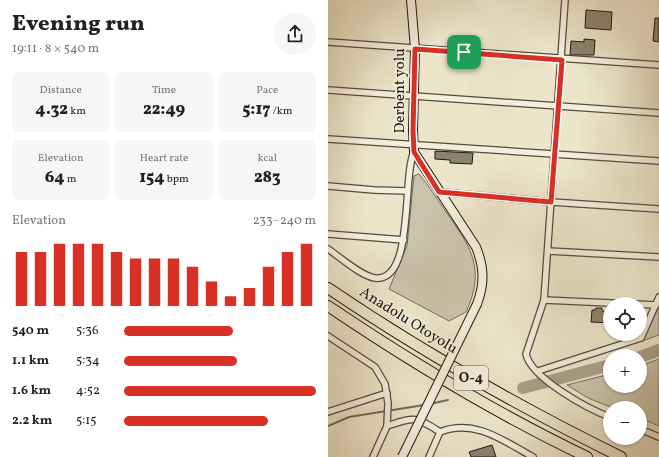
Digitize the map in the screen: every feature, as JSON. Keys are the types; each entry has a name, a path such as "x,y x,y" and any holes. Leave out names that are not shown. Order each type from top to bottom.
{"highway":[{"name":"Anadolu Otoyolu","path":"328,288 427,352 505,398 622,457"},
{"name":"Anadolu Otoyolu","path":"328,306 428,371 587,457"}],"main road":[{"name":"Derbent yolu","path":"402,457 478,304 484,278 481,258 466,229 439,192 414,148 415,49 411,1"}],"street":[{"path":"565,0 544,300 526,354 527,359 544,378 586,408 603,414"},
{"path":"328,42 562,60 659,65"},
{"path":"328,90 659,113"},
{"path":"328,139 414,148 555,154 659,161"},
{"path":"328,249 355,268 370,276 379,278 390,274 394,270 404,240 410,161 414,148"},
{"path":"328,186 407,191"},
{"path":"439,192 551,202 659,209"},
{"path":"328,234 404,240"},
{"path":"548,251 659,257"},
{"path":"538,371 642,338 659,297"},
{"path":"544,300 656,305"},
{"path":"328,336 375,367 382,377 387,393 387,426 372,457"},
{"path":"328,412 387,393"},
{"path":"387,426 415,418 429,424 440,432"},
{"path":"429,457 440,432 456,427 469,427 491,435 533,457"},
{"path":"647,432 659,437"}],"shaded area":[{"path":"419,174 462,236 473,259 475,283 472,297 466,312 449,321 389,289 407,246 414,176"},
{"path":"659,304 659,335 647,339 647,330"},
{"path":"659,359 659,426 647,421 647,401 603,401 603,404 588,398 567,385 603,376 603,393 647,393 647,363"}],"building":[{"path":"586,10 612,12 611,30 585,28"},
{"path":"655,18 659,18 659,42 653,41"},
{"path":"584,39 595,40 594,55 570,55 571,41 584,42"},
{"path":"435,151 473,153 472,164 450,163 450,160 435,159"},
{"path":"596,308 602,308 603,323 591,322 592,310 595,310"},
{"path":"492,445 496,457 471,457 469,452"}],"waterway":[{"path":"647,354 659,350"},
{"path":"523,388 603,367"},
{"path":"430,404 448,400"},
{"path":"328,426 349,417 424,405"}],"route":[{"path":"415,49 464,52 562,60 551,202 439,192 414,152 413,130 415,49"}]}
